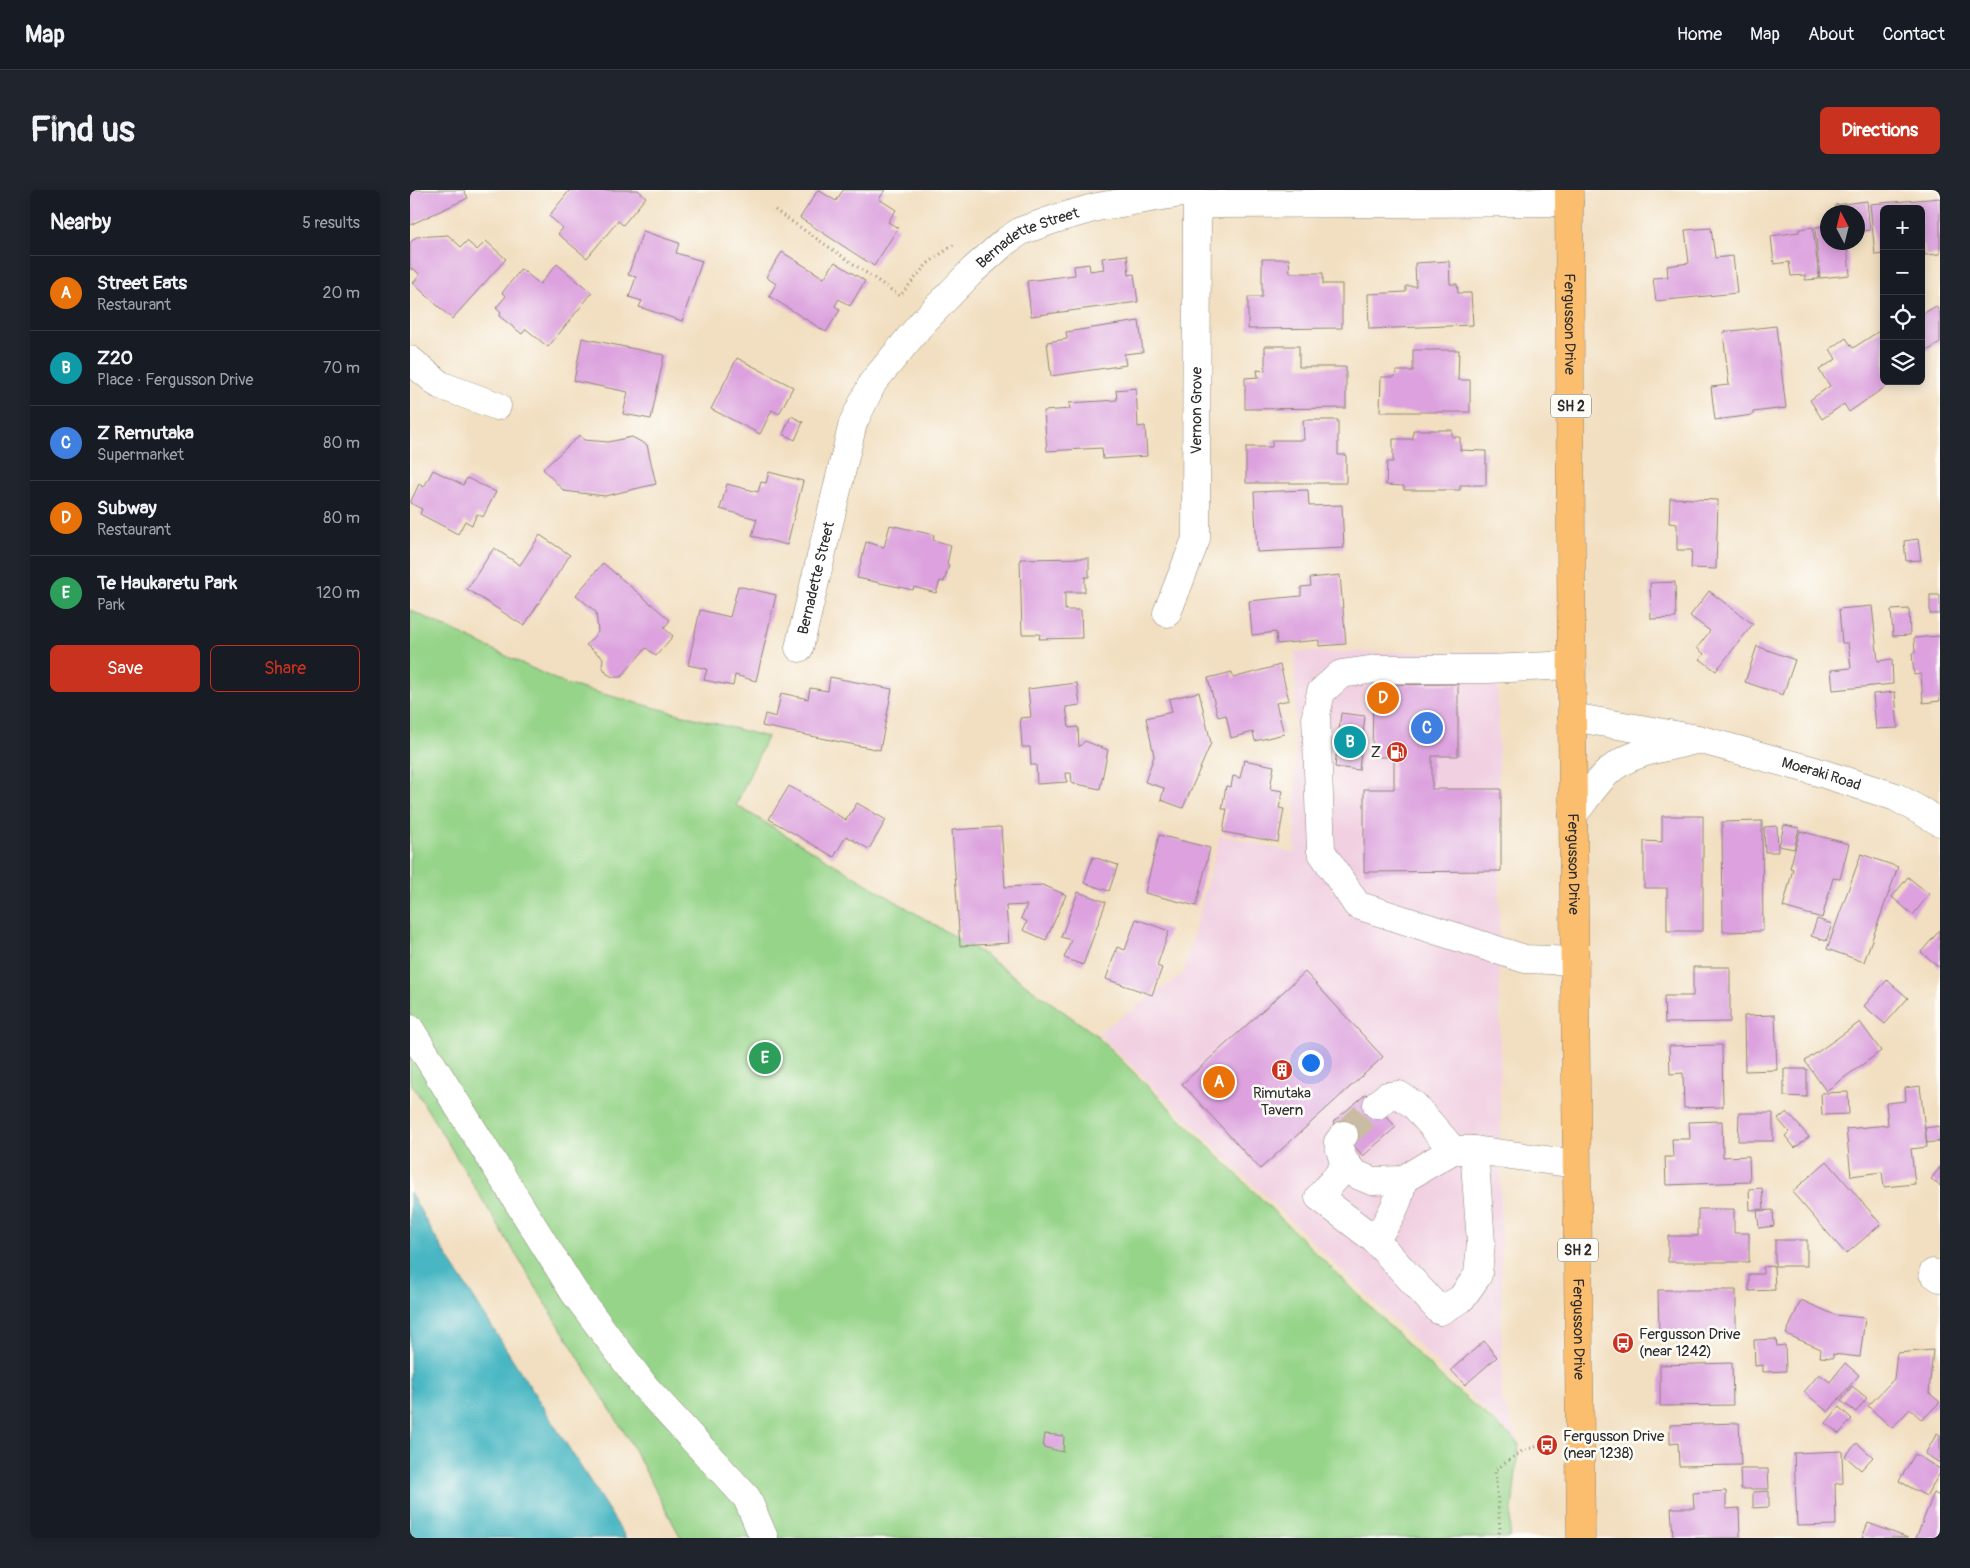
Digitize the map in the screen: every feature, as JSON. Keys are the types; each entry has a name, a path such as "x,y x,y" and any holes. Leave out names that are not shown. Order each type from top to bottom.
{"highway":[{"name":"Fergusson Drive","path":"1569,196 1576,1164 1581,1538"}],"street":[{"name":"Bernadette Street","path":"799,648 853,423 873,382 922,323 973,270 1006,241 1021,232 1055,219 1096,207 1190,195 1211,204 1569,196"},
{"name":"Vernon Grove","path":"1168,613 1196,539 1190,195"},
{"path":"410,360 440,385 497,406"},
{"path":"1572,665 1489,669 1376,669 1341,674 1321,692 1316,715 1321,851 1357,905 1525,959 1575,961"},
{"name":"Moeraki Road","path":"1572,716 1698,740 1815,771 1896,797 1940,822"},
{"name":"Moeraki Road","path":"1573,815 1593,789 1618,764 1650,752 1698,740"},
{"path":"410,1029 574,1292 645,1387 747,1498 764,1538"},
{"path":"1347,1165 1319,1197 1375,1240 1440,1311 1461,1299 1478,1275 1481,1242 1464,1150 1414,1105 1398,1095 1387,1096 1377,1105"},
{"path":"1344,1135 1338,1142 1342,1160 1355,1174 1372,1181 1402,1180 1464,1150 1576,1164"},
{"path":"1375,1240 1387,1224 1402,1187 1402,1180"}],"path":[{"path":"774,210 900,296 909,284"},
{"path":"1498,1538 1500,1528 1496,1470 1522,1451 1538,1446"}],"shaded area":[{"path":"1295,652 1498,652 1502,1399 1519,1443 1098,1033 1183,974 1220,835 1295,853"}],"green space":[{"path":"410,610 565,684 767,737 736,805 983,954 1096,1035 1444,1380 1519,1443 1509,1538 681,1538 629,1440 410,1081"}],"water":[{"path":"410,1192 435,1237 626,1538 410,1538"}],"building":[{"path":"410,190 464,190 468,198 410,225"},
{"path":"568,190 638,190 646,197 623,225 618,221 587,258 558,234 563,228 549,216"},
{"path":"818,190 836,201 843,190 885,190 879,199 896,210 888,222 898,228 874,266 800,218"},
{"path":"1940,198 1940,254 1925,255 1925,205 1880,205 1880,254 1875,255 1870,204"},
{"path":"1867,201 1870,230 1865,231 1865,205 1835,205"},
{"path":"1813,227 1819,279 1805,280 1805,275 1791,276 1789,262 1774,264 1771,236 1799,232 1799,229"},
{"path":"1815,227 1820,227 1820,250 1848,250 1850,275 1820,278"},
{"path":"1711,228 1715,258 1733,256 1737,293 1656,301 1653,278 1668,277 1667,266 1689,263 1685,230"},
{"path":"643,231 679,243 676,253 702,261 682,321 639,307 642,301 629,297 636,277 628,275"},
{"path":"448,235 461,247 467,241 477,250 486,241 506,259 452,319 413,283 420,275 414,269 410,269 410,243 416,237"},
{"path":"782,252 824,278 835,262 865,281 850,306 839,299 835,306 840,310 826,332 769,296 776,284 766,277"},
{"path":"1127,255 1129,275 1134,274 1138,302 1031,316 1027,281 1075,275 1074,266 1089,264 1090,271 1104,269 1102,258"},
{"path":"1262,259 1289,259 1290,273 1323,273 1323,284 1342,284 1342,328 1248,329 1248,297 1262,297"},
{"path":"1449,261 1450,284 1457,284 1458,293 1471,293 1473,325 1369,329 1368,294 1406,292 1406,286 1416,286 1415,263"},
{"path":"557,264 592,293 548,347 526,329 522,334 499,316 501,313 496,308 506,296 502,293 521,269 540,284"},
{"path":"1936,306 1940,313 1940,343 1925,352 1925,340 1925,313"},
{"path":"1139,321 1143,352 1124,354 1126,365 1051,376 1047,342 1067,339 1066,332"},
{"path":"1776,326 1786,408 1753,412 1753,415 1715,420 1711,387 1729,385 1723,332"},
{"path":"1880,331 1880,385 1888,385 1849,412 1844,404 1822,419 1810,400 1830,386 1819,370 1836,359 1830,349 1846,338 1853,348"},
{"path":"582,338 664,355 651,419 623,414 628,392 574,381"},
{"path":"1265,346 1299,346 1299,367 1346,367 1346,408 1245,409 1245,378 1258,377 1257,370 1265,371"},
{"path":"1413,350 1459,350 1458,380 1470,380 1470,412 1380,412 1381,377 1395,377 1396,371 1413,371"},
{"path":"737,358 793,387 779,414 772,410 760,434 711,409"},
{"path":"1136,388 1138,427 1145,426 1147,456 1103,459 1102,448 1047,451 1044,411 1070,409 1069,403 1117,400 1116,390"},
{"path":"791,416 803,422 795,440 783,434"},
{"path":"1303,420 1338,420 1338,455 1346,455 1346,483 1246,483 1246,447 1272,447 1272,440 1304,440"},
{"path":"1413,430 1452,430 1452,437 1460,437 1460,450 1486,451 1486,485 1460,485 1460,490 1404,490 1404,486 1386,485 1387,462 1393,462 1393,439 1413,439"},
{"path":"580,435 584,440 608,442 632,437 647,445 656,484 605,496 564,491 543,469"},
{"path":"433,470 463,485 467,478 496,492 483,517 477,514 472,525 465,521 458,534 420,514 422,509 410,503 419,484 424,487"},
{"path":"769,472 803,481 787,545 752,536 757,519 720,509 727,484 758,492 761,482 766,483"},
{"path":"1308,490 1309,506 1342,505 1344,548 1257,552 1254,492"},
{"path":"1670,498 1718,500 1716,569 1691,568 1692,550 1677,550 1677,524 1669,523"},
{"path":"890,525 934,535 933,540 951,545 947,564 949,565 944,582 940,581 936,593 914,587 913,590 857,578 866,542 884,547"},
{"path":"540,535 570,555 524,626 467,589 494,548 520,565"},
{"path":"1918,539 1921,560 1906,561 1904,541"},
{"path":"1089,558 1089,577 1085,577 1085,592 1065,592 1065,610 1081,610 1082,638 1039,639 1040,634 1022,634 1020,559"},
{"path":"603,563 670,620 664,628 673,636 656,656 646,648 621,677 613,677 607,674 602,666 603,658 586,645 598,632 596,612 576,595"},
{"path":"1340,575 1346,644 1319,646 1319,640 1277,644 1276,632 1252,635 1249,601 1301,596 1301,587 1311,586 1310,578"},
{"path":"1675,582 1676,618 1651,619 1650,583"},
{"path":"738,586 776,595 756,681 735,675 733,686 704,680 707,669 688,665 700,610 730,617"},
{"path":"1709,591 1753,624 1716,671 1700,659 1704,654 1697,648 1710,631 1690,616"},
{"path":"1930,595 1940,595 1940,614 1930,614"},
{"path":"1872,606 1878,661 1892,659 1893,684 1833,690 1831,670 1851,668 1848,643 1842,643 1839,609"},
{"path":"1909,609 1910,635 1893,636 1891,610"},
{"path":"1940,636 1940,701 1923,703 1921,674 1914,675 1912,653 1915,653 1914,638"},
{"path":"1757,646 1795,660 1783,695 1745,682"},
{"path":"1280,665 1289,700 1276,703 1284,734 1255,741 1253,732 1231,738 1226,715 1218,717 1208,678 1232,672 1233,678"},
{"path":"830,677 892,689 880,750 762,726 765,714 776,717 781,693 808,699 810,688 828,691"},
{"path":"1077,683 1080,705 1066,707 1069,728 1078,727 1079,747 1085,741 1108,750 1100,789 1072,783 1071,773 1066,773 1067,782 1037,784 1036,765 1031,765 1030,747 1022,747 1020,718 1031,717 1028,689"},
{"path":"1458,684 1458,756 1432,756 1432,789 1501,789 1501,871 1364,872 1364,789 1394,789 1394,757 1372,757 1373,685"},
{"path":"1199,692 1211,743 1183,808 1161,800 1164,788 1145,782 1154,756 1146,718 1172,712 1169,699"},
{"path":"1895,692 1898,728 1876,729 1873,694"},
{"path":"1341,713 1365,716 1359,770 1335,767"},
{"path":"1244,760 1274,766 1270,789 1283,791 1279,808 1284,809 1278,842 1223,832 1227,809 1222,809 1226,786 1231,787 1233,776 1240,778"},
{"path":"789,786 846,820 857,803 886,820 869,849 846,836 834,857 769,819"},
{"path":"1662,816 1703,816 1703,931 1667,931 1667,888 1644,888 1644,841 1662,842"},
{"path":"1762,821 1763,931 1723,932 1722,822"},
{"path":"1784,825 1799,828 1794,849 1779,846"},
{"path":"1777,826 1778,852 1765,852 1764,827"},
{"path":"1001,827 1005,887 1043,885 1066,895 1046,940 1023,930 1027,922 1021,918 1027,905 1006,906 1009,943 960,946 952,830"},
{"path":"1800,831 1849,844 1840,879 1833,878 1822,918 1783,907 1793,869 1790,868"},
{"path":"1159,835 1210,848 1196,906 1145,893"},
{"path":"1861,854 1898,867 1864,962 1827,949"},
{"path":"1093,857 1118,865 1109,891 1084,883"},
{"path":"1908,877 1929,894 1913,915 1892,897"},
{"path":"1078,892 1106,902 1083,965 1064,958 1071,940 1061,937"},
{"path":"1136,919 1169,931 1157,966 1162,968 1152,995 1106,979 1117,947 1125,950"},
{"path":"1817,919 1832,924 1826,941 1811,936"},
{"path":"1940,930 1940,968 1921,952"},
{"path":"1693,967 1730,967 1730,1022 1665,1023 1664,996 1693,996"},
{"name":"Rimutaka Tavern","path":"1305,972 1383,1057 1260,1169 1182,1084"},
{"path":"1887,980 1908,998 1885,1024 1864,1006"},
{"path":"1775,1015 1777,1070 1745,1071 1744,1016"},
{"path":"1860,1022 1881,1051 1826,1091 1805,1061"},
{"path":"1722,1045 1723,1107 1684,1108 1683,1073 1670,1074 1669,1046"},
{"path":"1784,1069 1807,1069 1807,1097 1784,1096"},
{"path":"1920,1086 1927,1147 1911,1149 1915,1184 1884,1187 1882,1172 1851,1176 1846,1129 1888,1125 1886,1103 1906,1101 1905,1088"},
{"path":"1848,1092 1849,1114 1822,1115 1821,1093"},
{"path":"1366,1094 1396,1127 1363,1156 1333,1122"},
{"path":"1787,1112 1809,1137 1795,1148 1785,1136 1789,1132 1778,1119"},
{"path":"1739,1113 1773,1113 1773,1141 1738,1141"},
{"path":"1722,1121 1723,1157 1749,1156 1750,1182 1666,1185 1665,1157 1673,1157 1672,1139 1690,1139 1689,1122"},
{"path":"1939,1126 1940,1141 1927,1143 1925,1128"},
{"path":"1827,1161 1881,1224 1846,1254 1792,1192"},
{"path":"1940,1167 1940,1186 1931,1179"},
{"path":"1762,1188 1764,1209 1750,1210 1749,1189"},
{"path":"1698,1209 1734,1209 1734,1233 1749,1233 1749,1262 1668,1262 1668,1236 1698,1236"},
{"path":"1773,1210 1774,1226 1759,1228 1757,1211"},
{"path":"1775,1240 1807,1240 1807,1266 1775,1266"},
{"path":"1774,1266 1775,1290 1749,1291 1749,1274 1763,1274 1763,1267"},
{"path":"1658,1290 1736,1290 1736,1336 1659,1336"},
{"path":"1801,1300 1835,1315 1865,1318 1860,1357 1833,1354 1833,1358 1820,1357 1821,1349 1786,1334"},
{"path":"1776,1339 1777,1346 1785,1345 1786,1371 1763,1372 1763,1365 1755,1366 1754,1340"},
{"path":"1484,1341 1497,1357 1465,1385 1451,1370"},
{"path":"1933,1350 1929,1393 1940,1402 1922,1420 1910,1409 1892,1428 1868,1406 1894,1379 1897,1353"},
{"path":"1732,1363 1733,1405 1660,1406 1660,1365"},
{"path":"1845,1363 1859,1375 1828,1412 1804,1392 1819,1374 1830,1382"},
{"path":"1852,1386 1867,1398 1856,1412 1841,1401"},
{"path":"1839,1407 1852,1419 1839,1434 1826,1423"},
{"path":"1739,1423 1741,1465 1679,1466 1678,1443 1670,1444 1670,1425"},
{"path":"1937,1433 1940,1435 1940,1463 1925,1454"},
{"path":"1045,1434 1064,1436 1063,1452 1043,1447"},
{"path":"1857,1443 1873,1457 1861,1470 1845,1456"},
{"path":"1842,1451 1843,1483 1835,1484 1836,1525 1797,1526 1794,1453"},
{"path":"1915,1454 1940,1469 1940,1473 1926,1496 1899,1481"},
{"path":"1740,1469 1768,1469 1769,1489 1741,1489"},
{"path":"1726,1491 1726,1509 1739,1508 1740,1538 1673,1538 1671,1508 1694,1508 1693,1493"},
{"path":"1769,1491 1769,1507 1753,1508 1753,1492"},
{"path":"1934,1493 1940,1496 1940,1538 1916,1538"},
{"path":"1868,1523 1908,1538 1862,1538"}],"tunnel":[{"path":"1344,1135 1377,1105"}],"place":[{"name":"Subway","path":"1383,698"},
{"name":"Z Remutaka","path":"1427,728"},
{"name":"Z2O","path":"1350,742"},
{"name":"Z","path":"1397,752"},
{"name":"Te Haukaretu Park","path":"765,1058"},
{"name":"Rimutaka Tavern","path":"1282,1070"},
{"name":"Street Eats","path":"1219,1082"},
{"name":"Fergusson Drive (near 1242)","path":"1623,1343"},
{"name":"Fergusson Drive (near 1238)","path":"1547,1445"}]}
